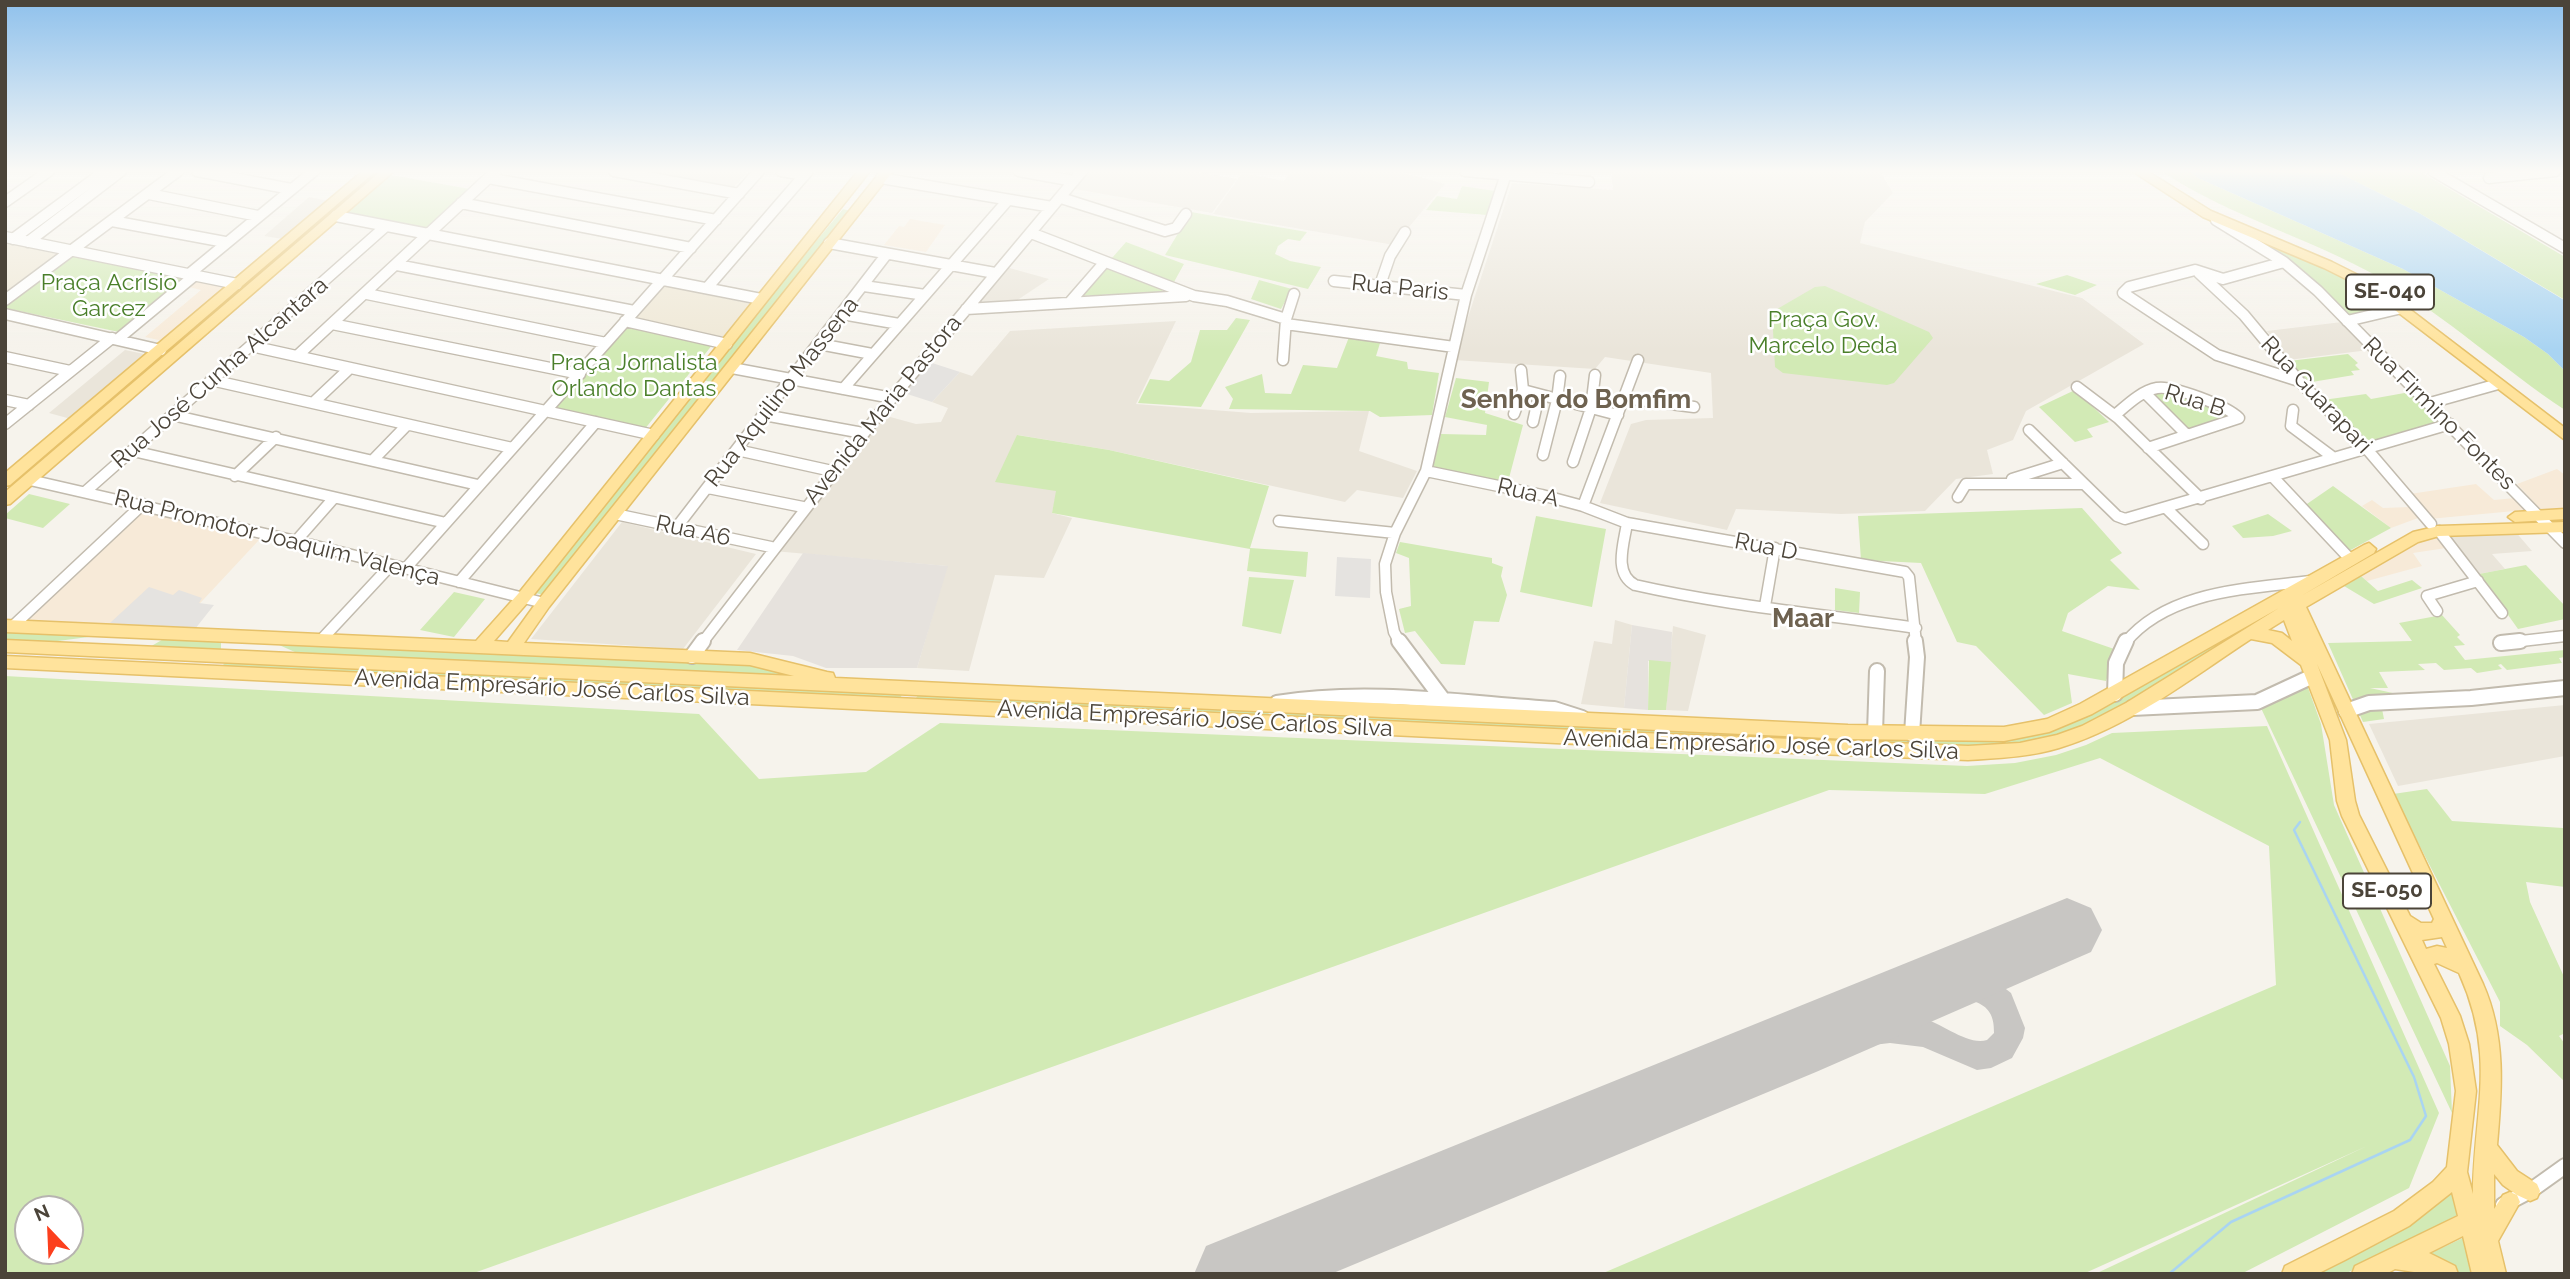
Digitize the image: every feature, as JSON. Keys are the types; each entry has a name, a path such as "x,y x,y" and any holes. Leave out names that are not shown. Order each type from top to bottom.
{"main road":[{"path":"5,481 299,231"},
{"path":"5,500 319,231"},
{"path":"481,646 523,598 817,231"},
{"path":"512,648 544,603 839,231"},
{"name":"SE-040","path":"2246,231 2354,277 2402,308 2565,435"},
{"name":"SE-040","path":"2268,231 2349,267 2410,305 2565,424"},
{"path":"694,382 717,386"},
{"path":"103,398 120,401"},
{"name":"Avenida Empresário José Carlos Silva","path":"5,662 1275,723 1968,753 2020,750 2057,742 2088,731 2132,708 2249,633 2315,580 2386,539 2435,527 2543,520 2565,514"},
{"name":"Avenida Empresário José Carlos Silva","path":"2543,520 2565,527"},
{"name":"Avenida Empresário José Carlos Silva","path":"5,646 1276,705 1387,704 1585,719 1875,733 2004,734 2026,732 2068,718 2435,527"},
{"name":"SE-050","path":"2290,601 2311,670 2339,740 2346,801 2351,816 2450,1016 2464,1066 2465,1117 2458,1172 2476,1218"},
{"name":"SE-050","path":"2290,601 2336,690 2476,990 2490,1041 2492,1094 2488,1150 2476,1218"},
{"name":"Avenida Empresário José Carlos Silva","path":"9,626 692,656 768,662 852,686"},
{"name":"Avenida Empresário José Carlos Silva","path":"39,648 145,633"},
{"path":"2249,633 2276,637 2292,648 2311,670"},
{"path":"133,669 137,652 146,642 163,634"},
{"path":"204,671 223,656 229,645 227,635"},
{"name":"Avenida Empresário José Carlos Silva","path":"252,636 302,660"},
{"path":"901,705 907,697 907,686"},
{"path":"1275,723 1273,717 1276,705"},
{"path":"2402,921 2426,933 2437,931 2442,920"},
{"path":"2423,963 2432,954 2438,953 2463,965"},
{"path":"2488,1150 2510,1178 2530,1191"},
{"path":"2293,1274 2392,1226 2425,1205 2458,1172"},
{"path":"2486,1241 2510,1202"},
{"path":"2476,1218 2495,1274"},
{"path":"2363,1274 2476,1218"},
{"path":"2476,1218 2483,1274"},
{"path":"2393,1258 2429,1264 2447,1274"}],"street":[{"path":"28,242 43,231"},
{"path":"5,300 100,231"},
{"path":"161,231 225,242"},
{"path":"5,424 115,338 239,231"},
{"name":"Rua José Cunha Alcantara","path":"85,492 381,231"},
{"path":"411,231 761,299"},
{"path":"297,356 367,294 432,231"},
{"path":"603,231 691,248"},
{"path":"406,568 706,231"},
{"path":"707,288 757,231"},
{"path":"843,389 982,231"},
{"path":"1444,701 1402,647 1394,632 1386,592 1385,564 1395,533 1426,471 1466,295 1487,231"},
{"name":"Rua Firmino Fontes","path":"2234,231 2284,262 2347,321 2565,543"},
{"path":"2534,231 2565,248"},
{"path":"1380,285 1390,256 1405,232"},
{"path":"1031,233 1194,296 1246,306 1286,321 1454,347"},
{"name":"Avenida Maria Pastora","path":"692,656 803,507 1031,233"},
{"path":"9,238 237,284"},
{"path":"2552,241 2565,240"},
{"path":"829,243 995,274"},
{"name":"Rua Aquilino Massena","path":"676,528 886,255"},
{"path":"2212,284 2284,262"},
{"path":"1070,302 1104,263"},
{"path":"397,265 634,311"},
{"path":"2223,279 2195,270 2164,276 2123,291 2126,296 2217,355 2299,382"},
{"name":"Rua Guarapari","path":"2195,270 2244,315 2299,382 2366,448 2435,527 2502,612"},
{"name":"Rua Paris","path":"1334,281 1466,295"},
{"path":"864,286 925,295"},
{"path":"1159,298 1169,292 1169,286"},
{"path":"1283,360 1286,321 1294,293"},
{"path":"367,294 606,343"},
{"path":"966,309 1194,296"},
{"path":"2347,321 2402,308"},
{"path":"5,314 161,350"},
{"path":"842,314 900,324"},
{"path":"625,321 727,344"},
{"path":"332,324 580,374"},
{"path":"819,344 872,354"},
{"path":"251,346 654,435"},
{"path":"5,357 70,371"},
{"path":"1583,506 1638,360"},
{"path":"314,402 350,368"},
{"path":"732,368 892,398"},
{"path":"1514,414 1522,390 1521,370"},
{"path":"1573,461 1591,408 1595,374"},
{"path":"1543,455 1557,400 1560,376"},
{"path":"211,380 512,448"},
{"path":"2430,403 2498,384"},
{"path":"2077,387 2115,415 2201,499"},
{"name":"Rua B","path":"2115,415 2160,388 2174,390 2239,418 2187,435"},
{"path":"1522,390 1618,415"},
{"path":"2146,394 2187,435 2148,449"},
{"path":"1532,422 1539,395"},
{"path":"1624,398 1693,407"},
{"path":"5,400 29,405"},
{"path":"2293,410 2291,426 2334,458"},
{"path":"172,415 478,485"},
{"path":"764,415 863,433"},
{"path":"459,582 596,422"},
{"path":"2029,430 2117,516 2125,519 2167,509 2450,424"},
{"path":"373,460 407,425"},
{"path":"235,476 276,438"},
{"path":"737,450 832,471"},
{"path":"133,451 446,523"},
{"path":"1998,483 2063,463"},
{"name":"Rua A","path":"1426,471 1583,506 1627,523"},
{"path":"2273,477 2351,560"},
{"name":"Rua Promotor Joaquim Valença","path":"30,480 143,504 544,603"},
{"path":"1958,497 1966,484 2084,484"},
{"path":"708,488 803,507"},
{"path":"296,541 333,499"},
{"path":"9,626 143,504"},
{"path":"2167,509 2203,544"},
{"name":"Rua A6","path":"615,514 771,547"},
{"path":"1279,521 1395,533"},
{"path":"1627,523 1621,570 1624,577 1636,585 1700,600 1765,606 1916,628"},
{"name":"Rua D","path":"1627,523 1905,572"},
{"path":"1765,606 1775,548"},
{"path":"322,639 391,565"},
{"path":"1905,572 1909,577 1916,628 1916,700 1912,734"},
{"path":"2115,694 2115,664 2122,646 2134,631 2151,618 2212,596 2315,580"},
{"path":"2437,611 2427,596 2478,581"},
{"path":"2501,643 2565,636"},
{"path":"2132,708 2257,702 2311,670"},
{"path":"1875,733 1877,671"},
{"path":"2346,711 2369,703 2471,698 2565,688"},
{"path":"2336,690 2369,703"},
{"path":"1387,704 1444,701 1554,709 1585,719"},
{"path":"2476,1218 2530,1191 2565,1166"}],"shaded area":[{"path":"270,231 293,231 283,239 264,236"},
{"path":"895,231 941,231 926,252 884,245"},
{"path":"1310,231 1406,231 1394,245"},
{"path":"1496,231 1863,231 1860,243 2082,298 2144,344 2026,411 2013,440 1987,450 1993,474 1956,479 1925,511 1841,514 1736,509 1727,530 1600,503 1631,424 1646,420 1713,418 1711,373 1605,357 1595,369 1454,360"},
{"path":"5,242 57,254 5,292"},
{"path":"1006,267 1049,279 1016,301 973,303"},
{"path":"194,279 228,286 163,341 145,337 201,290 185,286"},
{"path":"660,285 752,304 725,337 627,320"},
{"path":"1176,321 1136,404 1251,413 1369,411 1359,451 1417,471 1403,498 1357,490 1345,502 1109,450 1018,435 1057,491 1052,513 1072,518 1044,578 995,575 969,671 917,668 947,566 773,551 883,415 916,424 941,422 948,408 932,402 960,372 972,376 1010,331"},
{"path":"2342,322 2369,350 2288,360 2267,331"},
{"path":"125,350 144,354 71,419 49,413"},
{"path":"926,361 960,372 932,402 901,392"},
{"path":"2557,469 2565,475 2565,510 2543,512 2517,484"},
{"path":"2476,484 2494,500 2515,498 2525,510 2429,519 2410,494"},
{"path":"2372,500 2383,508 2410,507 2418,518 2391,528 2362,506"},
{"path":"142,511 259,540 176,629 27,620"},
{"path":"622,522 756,554 683,649 531,639"},
{"path":"2514,530 2532,551 2492,554 2505,569 2479,574 2447,534"},
{"path":"2436,535 2446,548 2413,553 2422,566 2367,581 2361,576 2405,548"},
{"path":"803,553 948,566 917,668 826,668 793,656 737,650"},
{"path":"1337,557 1371,559 1370,598 1335,596"},
{"path":"149,587 173,595 179,590 202,598 199,603 214,605 195,629 110,623"},
{"path":"1615,620 1632,625 1624,708 1581,704 1594,641 1612,644"},
{"path":"1632,625 1672,632 1671,662 1648,661 1648,710 1624,708"},
{"path":"1673,626 1706,635 1688,711 1666,710"},
{"path":"2565,705 2565,756 2398,786 2369,724"}],"green space":[{"path":"304,231 316,231 122,397 112,395"},
{"path":"825,231 834,231 714,382 700,380"},
{"path":"1180,231 1299,231 1307,232 1300,241 1288,239 1278,246 1275,254 1290,261 1321,267 1308,289 1165,255"},
{"path":"2234,231 2350,279 2392,305 2346,315"},
{"path":"2280,231 2317,231 2403,269 2524,337 2548,354 2565,371 2565,410 2406,294 2327,251"},
{"path":"2449,231 2520,231 2565,257 2565,300"},
{"path":"1126,242 1184,264 1174,282 1112,258"},
{"name":"Praça Acrísio Garcez","path":"69,256 184,278 119,332 5,308 5,303"},
{"path":"1105,267 1164,289 1161,292 1080,296"},
{"path":"2067,275 2097,285 2075,295 2036,284"},
{"path":"1259,280 1292,289 1281,309 1251,299"},
{"name":"Praça Gov. Marcelo Deda","path":"1825,286 1929,332 1933,338 1894,383 1887,385 1783,373 1775,367 1772,312 1815,287"},
{"path":"1236,318 1250,320 1201,407 1138,403 1150,379 1169,381 1191,362 1200,330 1227,330"},
{"name":"Praça Jornalista Orlando Dantas","path":"624,327 713,344 644,430 551,408"},
{"path":"1349,337 1381,340 1376,356 1407,362 1408,369 1439,373 1432,415 1380,417 1370,411 1229,409 1233,399 1225,387 1262,374 1265,393 1291,394 1303,365 1337,368"},
{"path":"2348,354 2358,363 2355,365 2360,370 2351,371 2354,375 2306,383 2289,361"},
{"path":"1456,378 1489,382 1485,413 1523,425 1508,482 1433,467 1441,434 1486,435 1487,425 1445,417"},
{"path":"2162,387 2235,417 2187,430 2148,393"},
{"path":"698,388 707,391 545,595 535,593"},
{"path":"2075,390 2109,422 2087,429 2093,437 2075,442 2039,407"},
{"path":"2410,392 2443,422 2367,442 2323,400 2366,394 2371,399"},
{"path":"1017,435 1109,450 1269,486 1250,548 1308,552 1306,577 1247,571 1250,549 1052,513 1056,491 995,482"},
{"path":"2333,486 2391,528 2347,552 2304,506"},
{"path":"29,494 70,504 43,528 5,518 5,515"},
{"path":"2082,508 2122,553 2110,560 2140,590 2108,586 2068,613 2062,631 2117,650 2106,681 2068,674 2072,703 2044,715 1976,646 1957,642 1921,563 1861,560 1858,516"},
{"path":"2268,514 2292,531 2273,536 2243,538 2232,526"},
{"path":"1536,516 1606,529 1592,607 1520,592"},
{"path":"1400,542 1492,558 1492,563 1503,567 1501,576 1507,595 1499,622 1474,621 1465,665 1441,664 1415,631 1405,633 1399,609 1411,606 1409,558 1396,553"},
{"path":"2526,565 2565,606 2565,619 2518,629 2479,574"},
{"path":"2361,576 2378,591 2412,580 2422,588 2374,604 2344,586"},
{"path":"1249,577 1294,580 1281,634 1242,626"},
{"path":"1835,588 1860,592 1859,613 1835,610"},
{"path":"454,592 485,599 454,637 420,630"},
{"path":"2280,605 2284,609 2086,728 2016,747 1909,748 1283,719 1284,713 2002,741 2063,727"},
{"path":"2442,615 2460,635 2457,637 2465,645 2454,646 2465,660 2565,650 2565,657 2559,658 2562,663 2507,670 2501,664 2498,665 2502,669 2477,673 2471,668 2444,670 2436,663 2418,664 2425,670 2379,672 2388,688 2370,688 2402,695 2382,709 2384,719 2363,722 2328,643 2412,641 2399,623"},
{"path":"5,630 111,634 43,643 5,641"},
{"path":"167,637 221,640 221,652 148,648"},
{"path":"268,640 751,664 815,678 306,657"},
{"path":"1649,660 1671,662 1666,710 1648,710"},
{"path":"227,661 902,691 901,698 219,669"},
{"path":"5,676 699,714 759,779 866,772 940,723 1967,766 2015,763 2056,755 2112,733 2267,726 2439,1113 2409,1188 2241,1274 2095,1274 2367,1146 2083,1274 1601,1274 2276,985 2269,846 2100,758 1985,794 1829,790 471,1274 5,1274"},
{"path":"2306,682 2321,724 2334,805 2450,1066 2452,1113 2260,706"},
{"path":"920,692 1269,710 1268,718 914,701"},
{"path":"2427,789 2452,821 2563,828 2565,832 2565,887 2526,882 2530,902 2565,979 2565,1033 2559,1036 2565,1044 2565,1082 2527,1045 2500,1026 2500,1002 2393,794"},
{"path":"2455,1190 2459,1214 2345,1274 2316,1274 2407,1226"},
{"path":"2467,1236 2479,1274 2456,1274 2427,1255"}],"water":[{"path":"2317,231 2448,231 2564,300 2565,371 2548,354 2524,337 2403,269"}],"waterway":[{"path":"2169,1274 2231,1222 2410,1140 2426,1116 2414,1077 2294,830 2300,822"}],"taxiway":[{"path":"1790,1047 1839,1034 1890,1029 1923,1033 1977,1055 1987,1055 2001,1048 2008,1038 2010,1028 2000,1003 1979,988 1941,983"}],"runway":[{"path":"1234,1274 1790,1047 2067,930"}],"district":[{"name":"Senhor do Bomfim","path":"1576,400"},
{"name":"Maar","path":"1803,619"}]}
